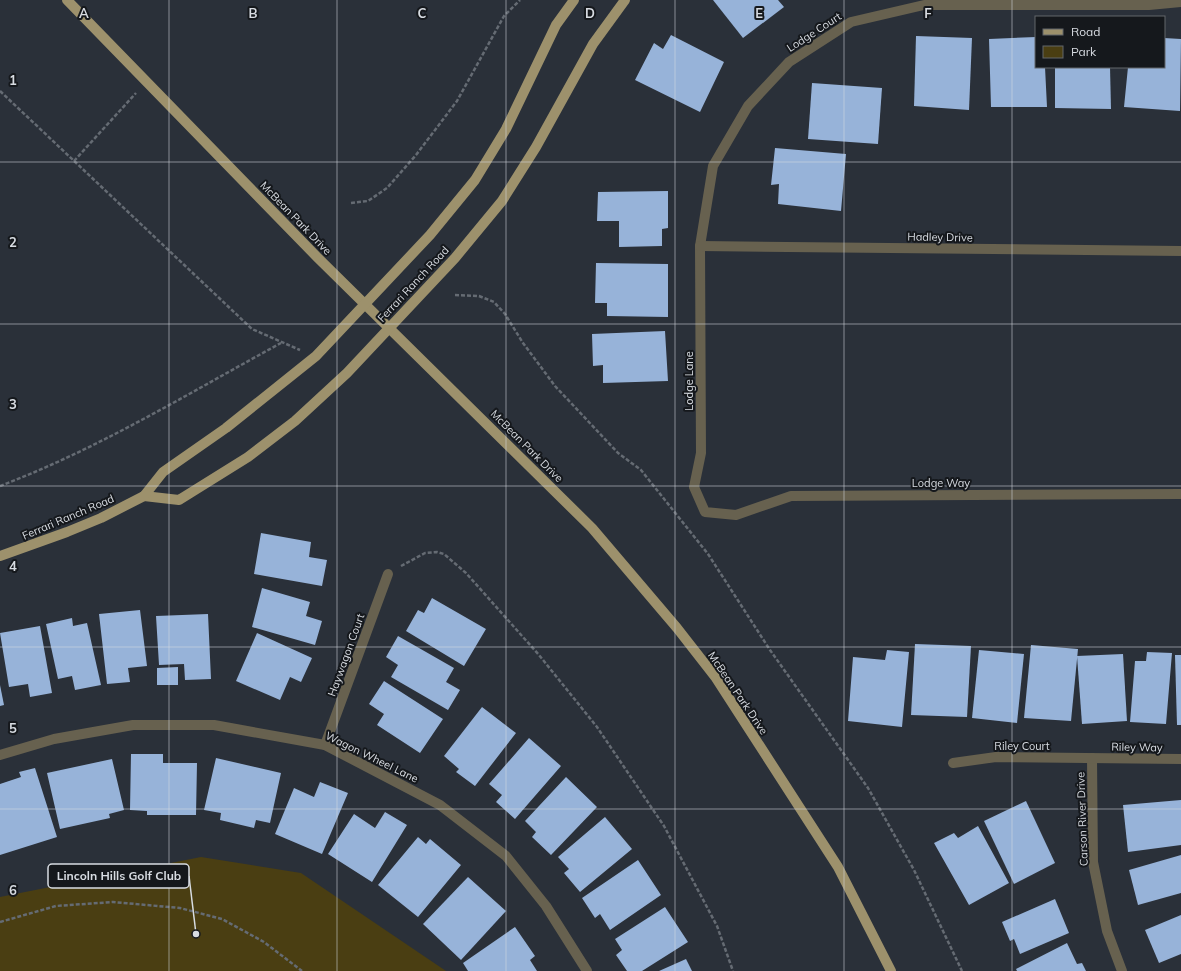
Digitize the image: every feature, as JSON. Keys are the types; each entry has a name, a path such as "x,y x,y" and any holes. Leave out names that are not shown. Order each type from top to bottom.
{"main road":[{"name":"McBean Park Drive","path":"66,0 147,81 317,257 592,528 666,615 712,672 838,867 891,971"},
{"name":"Ferrari Ranch Road","path":"0,556 101,518 144,496 164,472 226,428 316,356 430,235 475,180 506,129 556,25 574,0"},
{"name":"Ferrari Ranch Road","path":"144,496 179,500 248,457 295,422 332,388 455,258 502,200 536,147 593,44 625,0"}],"street":[{"name":"Lodge Court","path":"700,246 713,166 748,106 789,62 851,22 924,4 1149,5 1181,2"},
{"name":"Hadley Drive","path":"700,246 1181,251"},
{"name":"Lodge Lane","path":"700,246 701,454 694,487 705,512"},
{"name":"Lodge Way","path":"705,512 736,515 791,496 1181,494"},
{"name":"Haywagon Court","path":"325,745 388,574"},
{"name":"Wagon Wheel Lane","path":"0,754 54,739 133,725 214,725 325,745 440,804 506,856 546,906 587,971"},
{"name":"Riley Court","path":"953,764 996,757 1092,758"},
{"name":"Riley Way","path":"1092,758 1181,759"},
{"name":"Carson River Drive","path":"1092,758 1093,862 1107,931 1122,971"}],"path":[{"path":"351,203 368,201 387,188 416,155 457,101 504,16 520,0"},
{"path":"74,162 147,81"},
{"path":"0,91 252,329 282,343 316,356"},
{"path":"455,295 479,296 494,302 505,314 523,343 555,386 618,453 641,470 708,554 770,650 868,788 914,870 962,971"},
{"path":"0,486 34,473 114,434 282,343"},
{"path":"388,574 425,553 437,552 444,554 466,573 504,613 597,727 664,826 717,926 733,971"},
{"path":"0,922 56,906 113,902 180,908 222,919 264,942 302,971"}],"green space":[{"path":"201,857 301,873 446,971 0,971 0,897"}],"building":[{"path":"713,0 778,0 784,7 743,38"},
{"path":"671,35 724,62 700,112 635,80 654,43 663,49"},
{"path":"916,36 972,38 969,110 914,106"},
{"path":"1035,37 1035,68 1045,68 1047,107 991,107 989,39"},
{"path":"1165,38 1181,39 1180,111 1124,107 1128,68 1165,68"},
{"path":"1055,68 1110,68 1111,109 1055,108"},
{"path":"812,83 882,88 878,144 808,139"},
{"path":"775,148 846,154 841,211 778,204 779,184 771,185"},
{"path":"668,191 668,228 662,229 662,246 619,247 619,221 597,221 598,192"},
{"path":"596,263 668,264 668,317 607,316 607,303 595,303"},
{"path":"665,331 668,381 603,383 603,365 593,366 592,334"},
{"path":"261,533 311,542 309,557 327,560 322,586 254,574"},
{"path":"262,588 310,602 306,616 322,621 315,645 252,627"},
{"path":"432,598 486,629 464,666 406,631 418,610 424,613"},
{"path":"140,610 147,666 128,668 130,682 107,684 99,614"},
{"path":"208,614 211,679 185,680 184,664 159,665 156,616"},
{"path":"72,618 73,626 87,623 101,685 75,690 72,676 58,679 46,624"},
{"path":"40,626 52,693 30,697 28,684 9,687 0,633"},
{"path":"257,633 312,658 301,682 290,677 280,700 236,681"},
{"path":"398,636 454,668 446,682 460,690 448,710 391,677 398,665 386,657"},
{"path":"915,644 971,646 967,717 911,715"},
{"path":"1031,645 1078,649 1071,721 1024,718"},
{"path":"887,650 909,652 902,727 848,721 853,657 885,660"},
{"path":"979,650 1024,654 1017,723 972,718"},
{"path":"1147,652 1172,653 1166,724 1130,722 1135,661 1146,661"},
{"path":"1123,654 1127,721 1082,724 1077,656"},
{"path":"1175,655 1181,655 1181,725 1177,725"},
{"path":"178,667 178,685 157,685 157,668"},
{"path":"384,681 443,719 420,753 377,725 384,714 369,704"},
{"path":"0,685 4,705 0,706"},
{"path":"482,707 516,733 475,786 456,772 459,769 444,756"},
{"path":"529,738 561,766 515,819 496,802 502,795 489,784"},
{"path":"131,754 163,754 163,763 197,763 196,815 147,815 147,811 130,810"},
{"path":"216,758 281,773 270,823 256,820 254,828 220,820 221,813 204,810"},
{"path":"112,759 124,810 109,814 110,818 60,829 47,773"},
{"path":"35,768 57,837 0,855 0,784 21,777 19,772"},
{"path":"566,777 597,807 551,855 532,837 536,832 525,821"},
{"path":"320,782 348,793 322,854 275,834 294,788 314,797"},
{"path":"1181,800 1181,845 1128,852 1123,805"},
{"path":"1026,801 1055,863 1014,884 984,821"},
{"path":"385,812 407,825 372,882 328,854 354,814 375,828"},
{"path":"605,817 632,849 580,892 564,873 569,869 558,857"},
{"path":"978,826 1009,883 969,905 934,843 954,833 958,838"},
{"path":"418,837 426,844 430,839 461,865 418,917 378,885"},
{"path":"1181,855 1181,893 1138,905 1129,870"},
{"path":"638,860 661,895 610,930 600,914 595,918 582,898"},
{"path":"468,877 506,911 461,960 423,924"},
{"path":"1055,899 1069,933 1020,954 1014,939 1010,941 1002,922"},
{"path":"665,907 688,942 642,971 627,971 616,955 622,950 615,939"},
{"path":"1181,915 1181,954 1159,963 1145,930"},
{"path":"515,927 535,956 530,960 537,971 468,971 463,963"},
{"path":"1067,943 1077,964 1082,963 1086,971 1017,971 1016,969"},
{"path":"686,959 692,971 659,971"}],"place":[{"name":"Lincoln Hills Golf Club","path":"196,934"}]}
